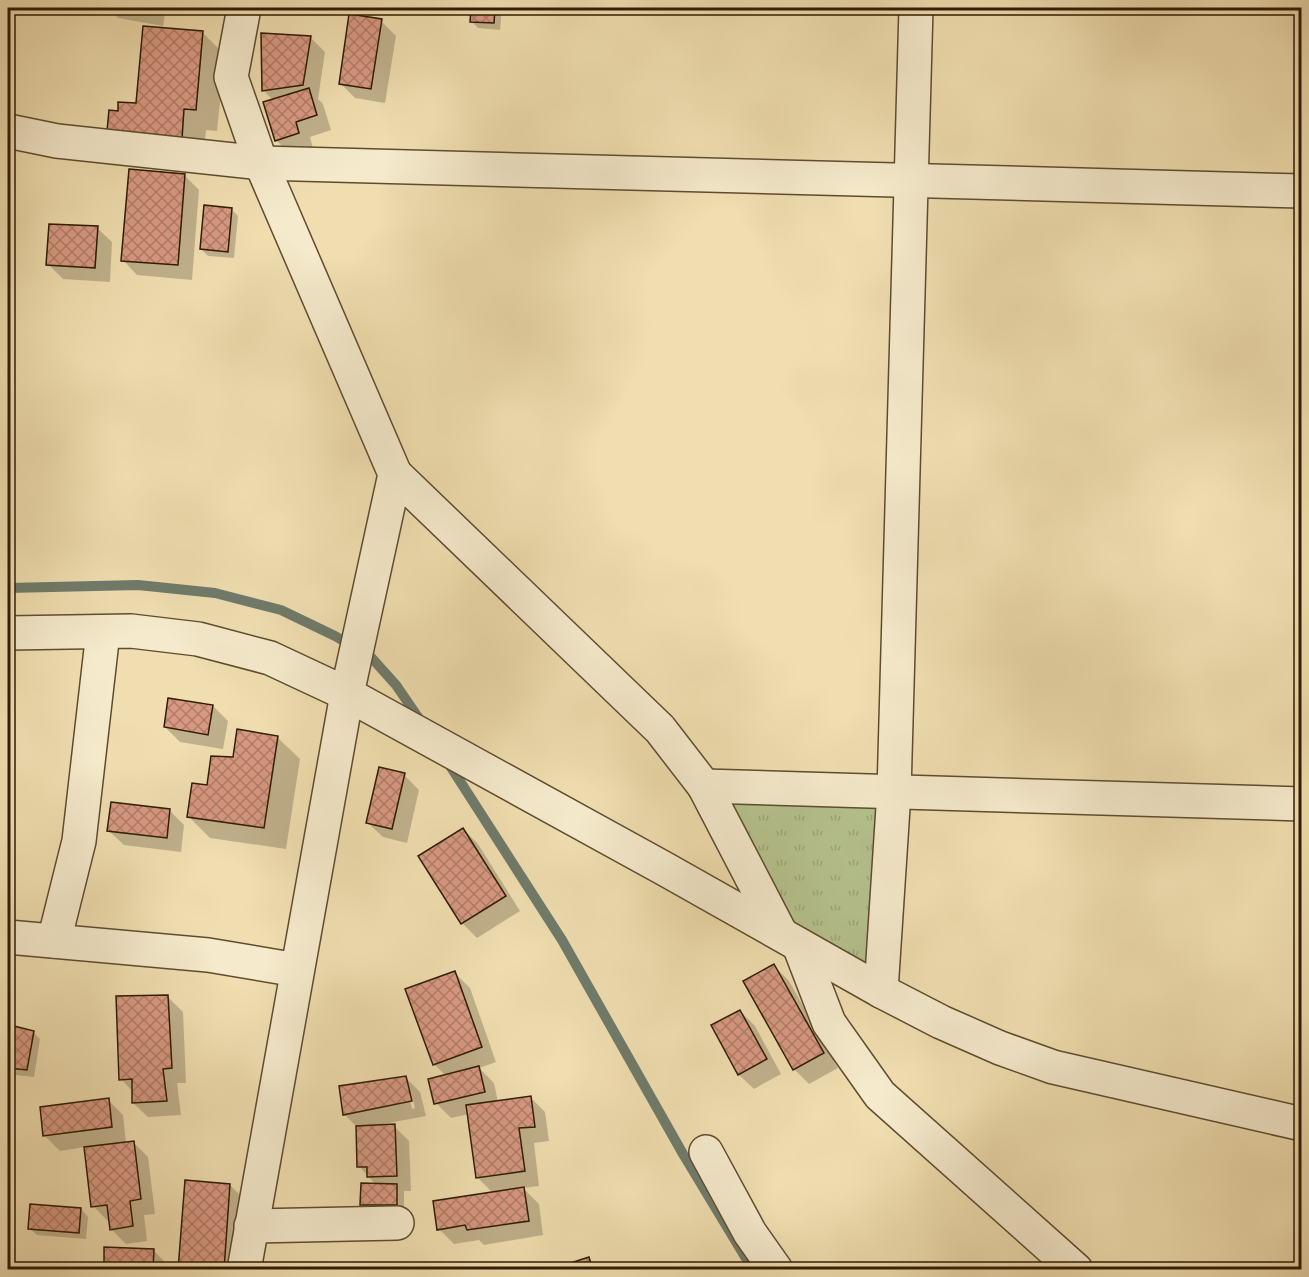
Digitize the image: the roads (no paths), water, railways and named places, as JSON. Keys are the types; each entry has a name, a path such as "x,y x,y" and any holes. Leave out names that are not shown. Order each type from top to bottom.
{"street":[{"path":"244,8 231,77 261,163 395,474 660,729 704,786 790,940 829,1023 880,1095 1076,1269"},
{"path":"881,990 894,792 916,8"},
{"path":"8,131 57,141 261,163 1302,191"},
{"path":"244,1269 347,694 395,474"},
{"path":"8,633 131,631 198,639 270,658 347,694 790,940 951,1026 1000,1048 1053,1067 1302,1124"},
{"path":"54,941 79,842 103,632"},
{"path":"704,786 1302,804"},
{"path":"8,938 208,955 297,970"},
{"path":"706,1152 750,1233 776,1269"},
{"path":"251,1226 397,1222"}],"waterway":[{"path":"8,588 138,585 215,593 281,610 370,656 396,685 422,723"},
{"path":"447,761 562,940 683,1154 753,1270"}]}
